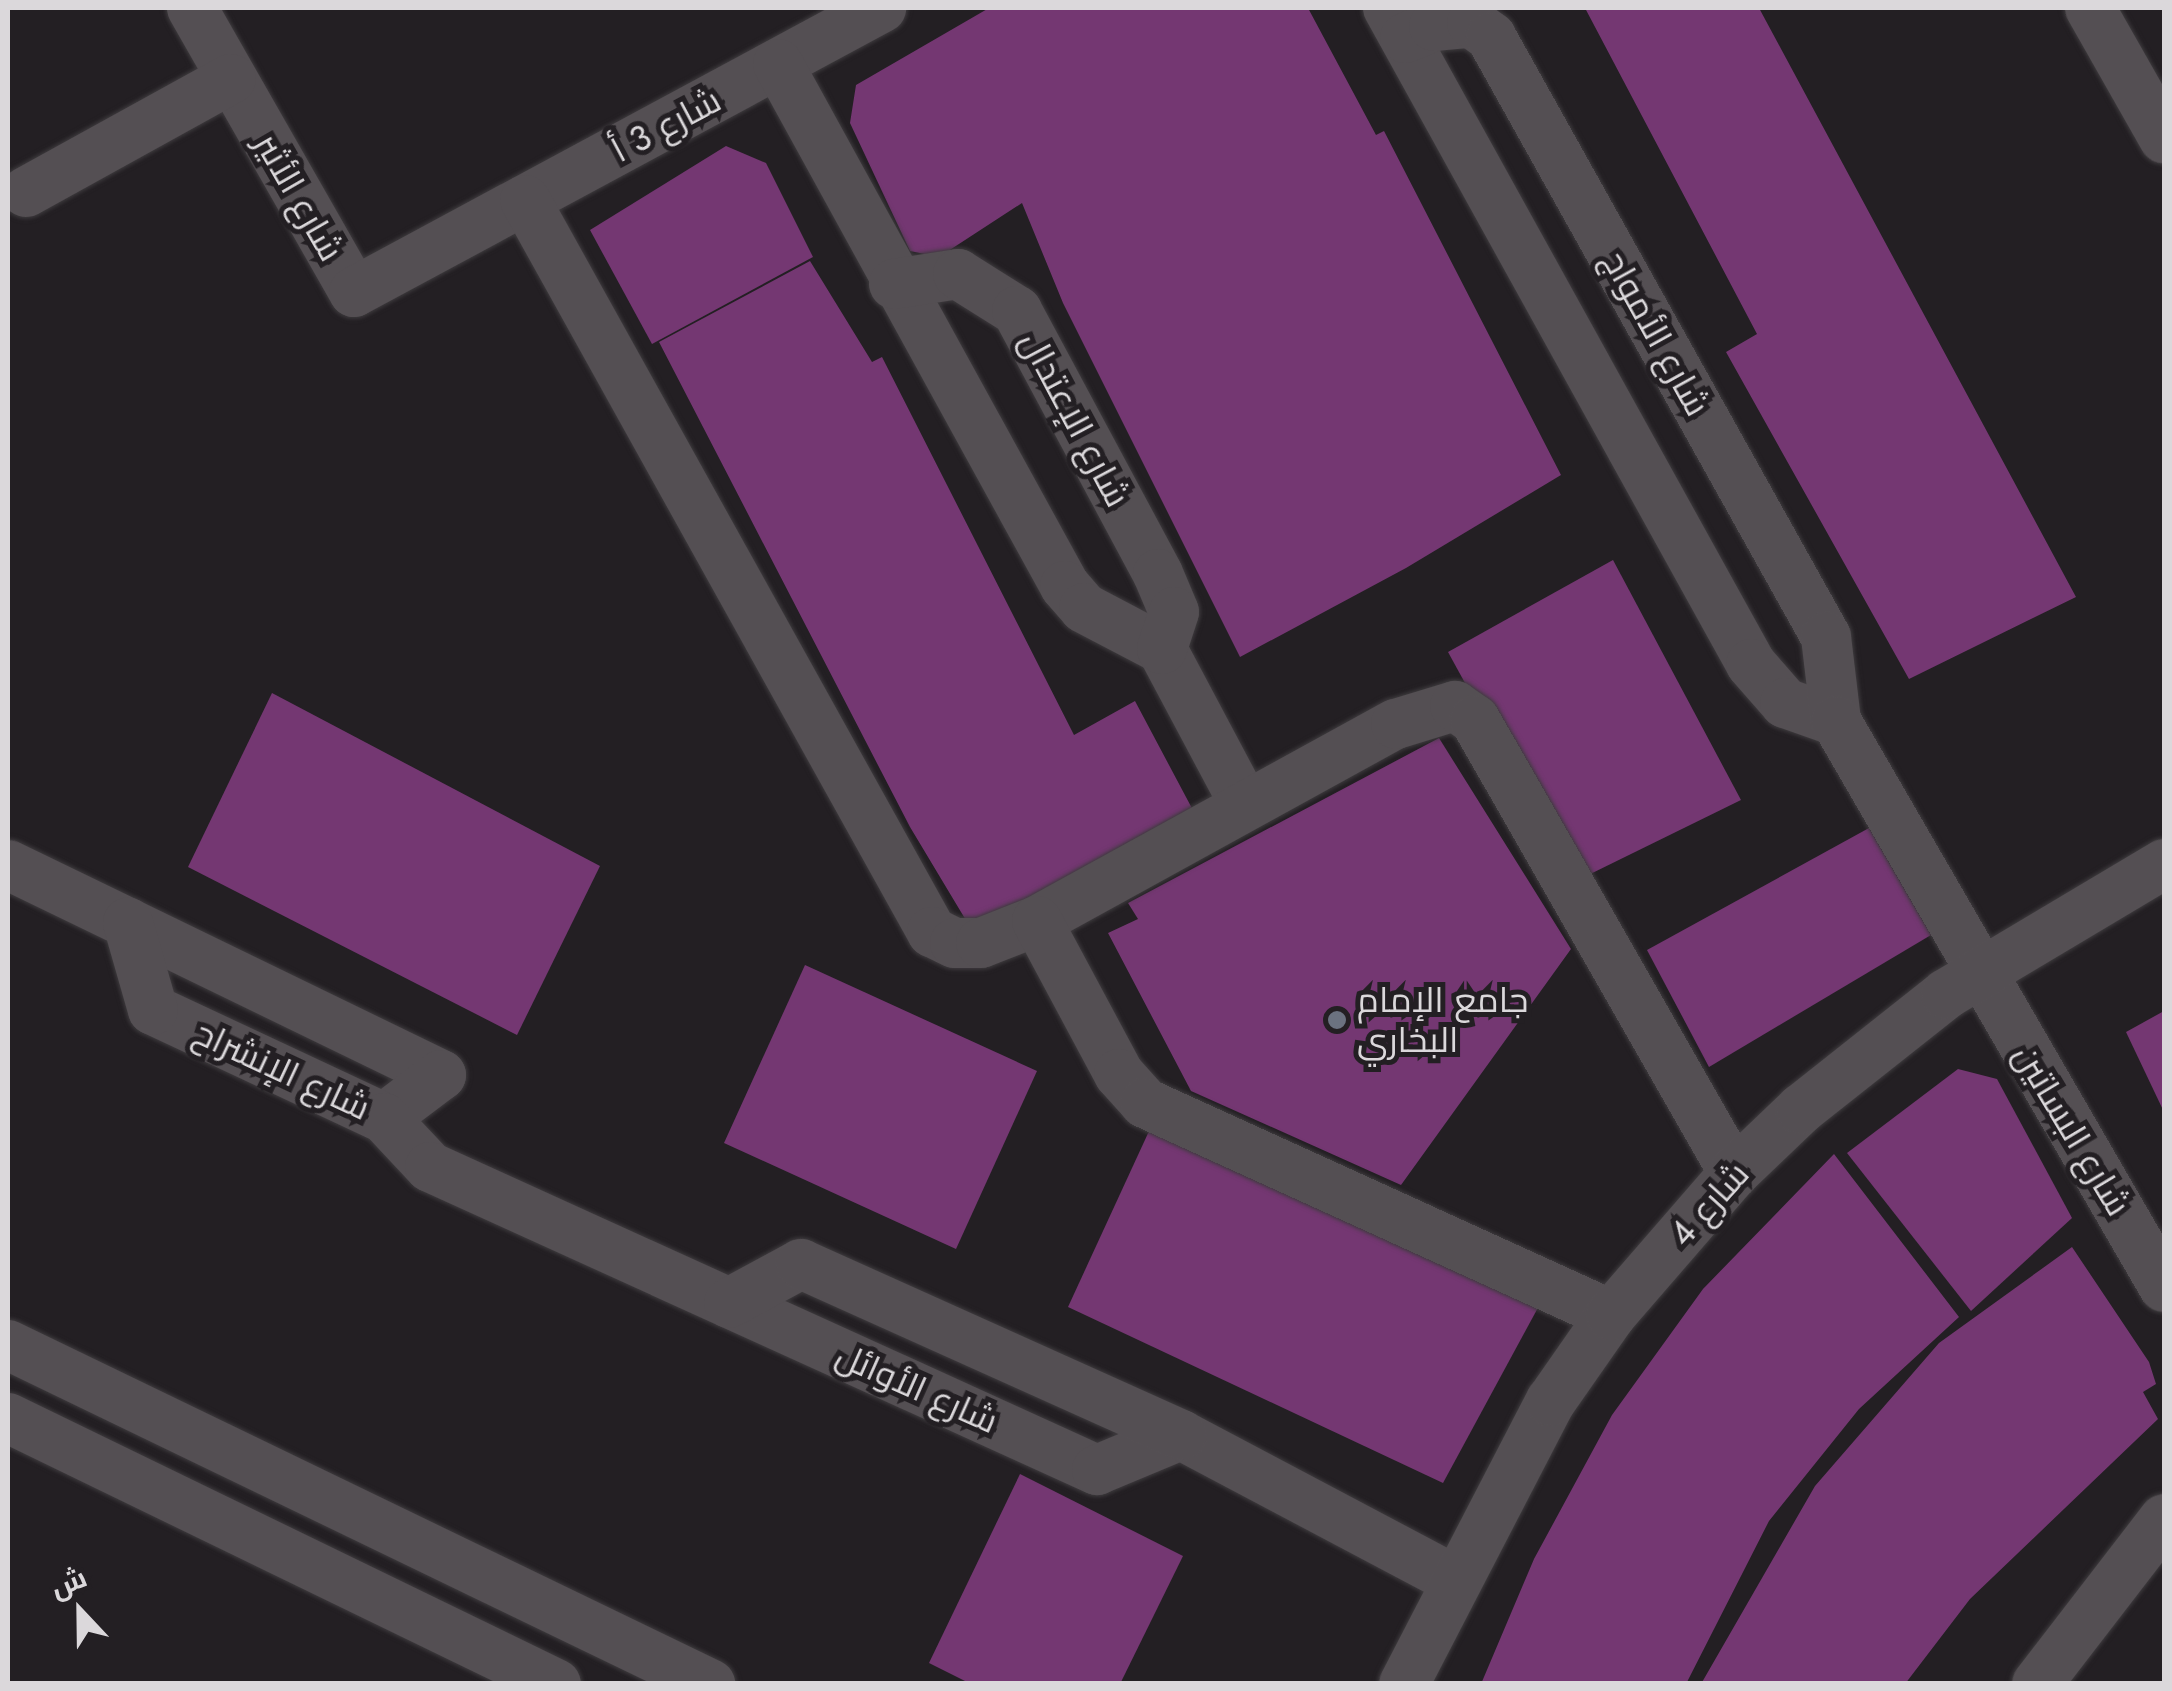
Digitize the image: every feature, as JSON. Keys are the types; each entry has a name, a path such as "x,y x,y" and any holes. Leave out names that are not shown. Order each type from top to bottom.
{"street":[{"name":"شارع الأثير","path":"192,8 354,292 450,241"},
{"path":"2090,8 2164,138"},
{"name":"شارع 3 أ","path":"450,241 778,64 864,11"},
{"name":"شارع الأمواج","path":"1397,23 1751,664 1785,702 1836,721"},
{"name":"شارع الأمواج","path":"1397,23 1472,23 1491,38 1826,637 1836,721 1979,973"},
{"path":"778,64 894,284 1065,586 1084,608 1162,649 1244,804"},
{"path":"26,192 231,79"},
{"path":"526,200 932,932 955,944 980,944 1037,920 1244,804 1437,706 1455,706 1475,720 1734,1173"},
{"name":"شارع الإعتدال","path":"894,284 958,274 1016,311 1158,574 1174,612 1162,649"},
{"name":"شارع 4","path":"1404,1684 1551,1401 1611,1315 1734,1173 1801,1109 1979,973 2164,864"},
{"name":"شارع الإنشراح","path":"8,866 128,923 442,1075 384,1118 153,1010 128,923"},
{"path":"1037,920 1119,1074 1145,1102 1611,1315"},
{"name":"شارع البساتين","path":"1979,973 2164,1287"},
{"name":"شارع الأوائل","path":"384,1118 430,1166 1096,1470 1181,1435"},
{"path":"729,1303 801,1264 1181,1435 1458,1581"},
{"path":"8,1344 710,1684"},
{"path":"8,1418 556,1684"},
{"path":"2058,1672 2164,1519"}],"building":[{"path":"989,8 1308,8 1376,135 1384,131 1561,475 1406,568 1240,657 1063,303 1022,203 939,257 910,251 850,123 856,85"},
{"path":"1585,8 1759,8 2076,597 1909,679 1726,352 1757,334"},
{"path":"726,146 766,163 813,257 652,344 590,230"},
{"path":"810,261 872,362 882,357 1074,735 1135,701 1195,814 973,932 910,827 659,342"},
{"path":"1613,560 1741,800 1574,882 1448,652"},
{"path":"272,693 600,866 517,1035 188,867"},
{"name":"جامع الإمام البخاري","path":"1439,738 1571,949 1401,1185 1191,1091 1108,933 1138,919 1128,903"},
{"path":"1869,828 1931,935 1709,1067 1647,950"},
{"path":"805,965 1037,1071 956,1249 724,1143"},
{"path":"2164,1011 2164,1112 2126,1032"},
{"path":"1958,1069 1997,1079 2072,1218 1971,1311 1847,1153"},
{"path":"1150,1129 1540,1304 1443,1483 1068,1307"},
{"path":"1834,1154 1959,1317 1859,1409 1769,1521 1686,1684 1481,1684 1534,1559 1612,1415 1703,1289"},
{"path":"2072,1247 2149,1362 2156,1384 2143,1392 2158,1419 1970,1599 1905,1684 1701,1684 1815,1486 1939,1343"},
{"path":"1020,1474 1183,1556 1120,1684 971,1684 929,1663"}],"place":[{"name":"جامع الإمام البخاري","path":"1337,1020"}]}
